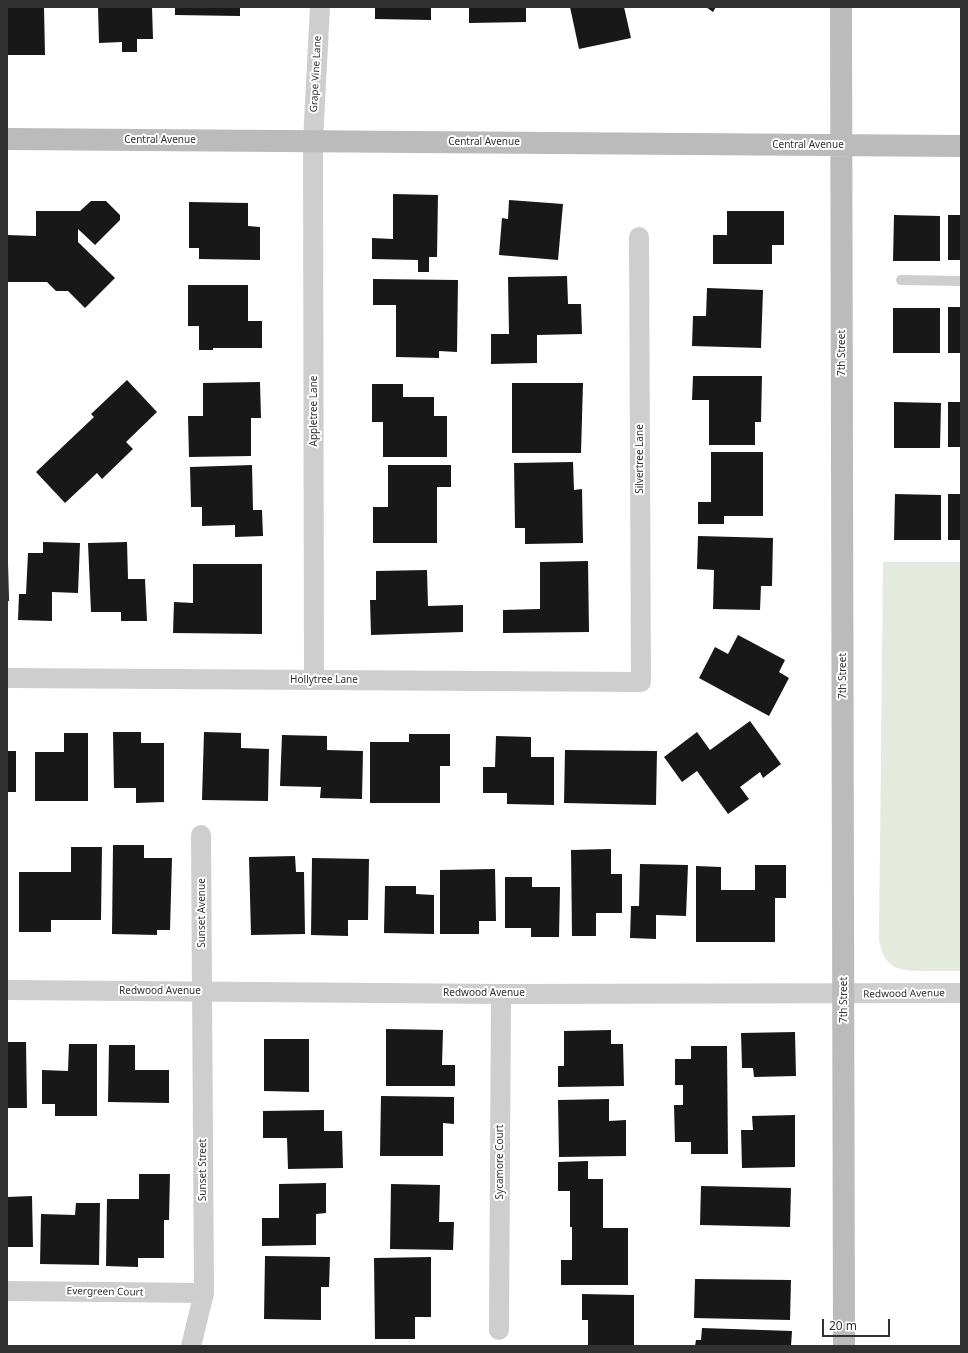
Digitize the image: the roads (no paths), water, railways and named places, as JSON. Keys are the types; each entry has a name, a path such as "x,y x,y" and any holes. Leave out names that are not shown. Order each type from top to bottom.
{"street":[{"name":"Grape Vine Lane","path":"313,141 320,7"},
{"name":"7th Street","path":"840,7 844,1346"},
{"name":"Central Avenue","path":"7,139 961,146"},
{"name":"Appletree Lane","path":"313,141 314,680"},
{"name":"Silvertree Lane","path":"639,237 640,682"},
{"name":"Hollytree Lane","path":"7,678 640,682"},
{"name":"Sunset Avenue","path":"201,835 202,992"},
{"name":"Redwood Avenue","path":"7,990 501,994 961,993"},
{"name":"Sunset Street","path":"191,1346 204,1293 202,992"},
{"name":"Sycamore Court","path":"499,1330 501,994"},
{"name":"Evergreen Court","path":"7,1290 204,1293"}],"lane":[{"path":"901,280 961,281"}]}
